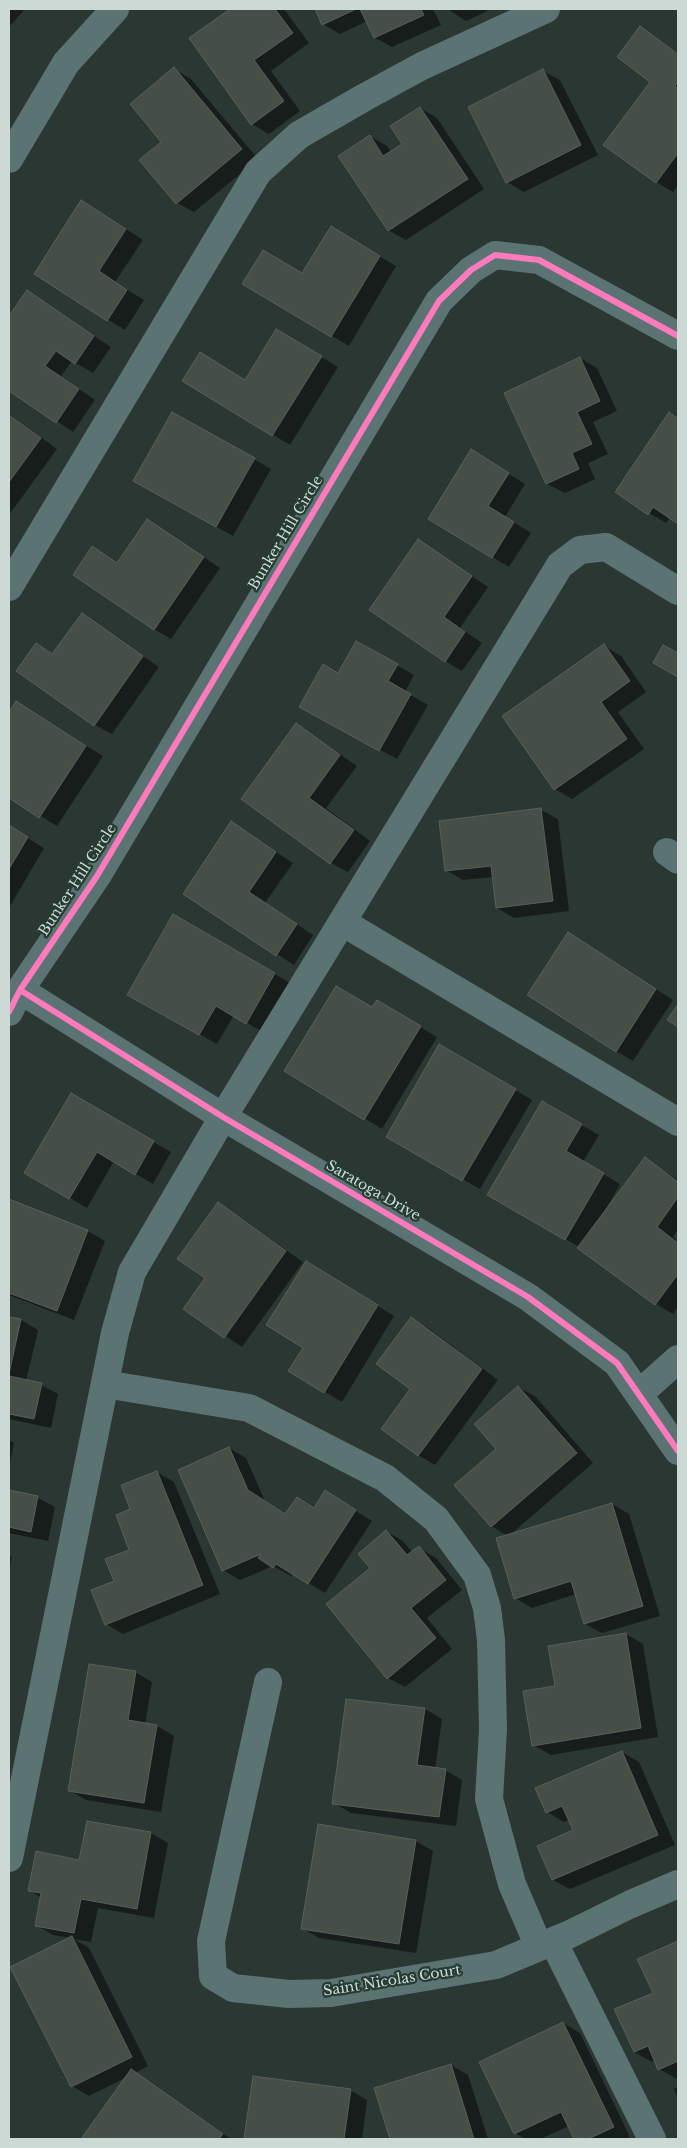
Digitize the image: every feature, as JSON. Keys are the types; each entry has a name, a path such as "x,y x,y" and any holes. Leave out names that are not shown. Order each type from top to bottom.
{"street":[{"path":"9,159 66,63 115,9"},
{"path":"9,587 258,172 299,135 365,97 422,66 546,9"},
{"name":"Bunker Hill Circle","path":"14,1001 97,876 439,301 472,270 495,255 540,260 678,336"},
{"path":"9,1858 115,1333 132,1272 223,1118 560,565 580,550 606,548 678,591"},
{"path":"342,922 678,1122"},
{"name":"Saratoga Drive","path":"14,1001 223,1118 528,1297 617,1363 640,1393 678,1451"},
{"path":"640,1393 678,1359"},
{"path":"105,1384 249,1408 385,1478 436,1519 477,1575 487,1608 491,1640 493,1719 489,1799 512,1884 652,2139"},
{"name":"Saint Nicolas Court","path":"268,1682 211,1942 213,1976 233,1988 289,1994 331,1993 496,1965 678,1884"}],"building":[{"path":"230,9 275,9 293,33 254,60 284,101 251,125 189,38"},
{"path":"315,9 356,9 322,25"},
{"path":"360,9 421,9 424,15 374,38"},
{"path":"640,26 678,54 678,81 675,86 678,89 678,153 656,183 603,145 650,82 617,57"},
{"path":"174,67 242,149 176,204 139,160 161,142 130,104"},
{"path":"543,69 581,145 506,183 468,107"},
{"path":"420,107 468,179 388,231 338,156 370,135 383,156 402,144 390,126"},
{"path":"81,200 126,229 99,271 127,290 107,321 34,274"},
{"path":"331,226 380,256 331,337 242,284 263,250 302,273"},
{"path":"27,290 94,336 75,364 56,351 45,366 79,389 56,423 9,391 9,316"},
{"path":"276,329 322,356 272,436 182,381 200,352 245,380"},
{"path":"580,357 600,401 577,412 592,444 572,453 579,469 546,484 504,393"},
{"path":"172,412 255,458 216,527 133,481"},
{"path":"669,412 678,419 678,524 653,507 648,515 615,492"},
{"path":"9,415 41,438 9,482"},
{"path":"471,449 509,473 488,506 514,522 492,558 428,519"},
{"path":"147,519 204,557 154,630 73,575 92,546 117,563"},
{"path":"418,539 472,576 444,617 465,632 445,662 369,610"},
{"path":"82,613 143,656 94,726 16,671 36,643 52,654"},
{"path":"356,641 398,664 388,681 411,694 379,751 299,707 323,664 338,673"},
{"path":"604,644 630,681 601,702 627,739 554,790 502,716"},
{"path":"663,645 678,653 678,677 653,663"},
{"path":"16,701 86,746 39,818 9,798 9,712"},
{"path":"296,723 340,755 309,798 354,830 330,864 241,799"},
{"path":"541,808 553,901 496,908 491,866 445,871 439,821"},
{"path":"231,821 276,852 249,892 297,924 276,956 183,894"},
{"path":"9,825 28,837 9,869"},
{"path":"173,914 275,973 246,1024 216,1006 199,1035 127,995"},
{"path":"568,932 656,989 616,1052 527,995"},
{"path":"336,986 372,1007 377,1000 421,1026 364,1120 284,1071"},
{"path":"678,1004 678,1027 667,1020"},
{"path":"439,1044 516,1089 462,1181 386,1137"},
{"path":"71,1093 154,1141 135,1175 97,1152 69,1199 24,1173"},
{"path":"542,1101 582,1124 566,1151 604,1173 565,1240 487,1195"},
{"path":"645,1157 678,1182 678,1197 657,1227 678,1243 678,1274 655,1305 577,1248"},
{"path":"9,1199 88,1230 57,1311 9,1293"},
{"path":"218,1202 286,1251 224,1338 183,1309 205,1278 177,1259"},
{"path":"306,1261 378,1305 324,1393 288,1371 303,1348 266,1325"},
{"path":"9,1317 21,1319 9,1374"},
{"path":"411,1317 482,1369 418,1456 381,1429 410,1389 376,1364"},
{"path":"9,1376 42,1383 34,1419 9,1414"},
{"path":"518,1386 577,1453 491,1527 454,1485 496,1449 474,1424"},
{"path":"229,1447 248,1490 285,1514 297,1497 314,1508 325,1490 356,1510 308,1584 276,1564 273,1568 258,1558 261,1554 222,1571 178,1470"},
{"path":"157,1471 203,1585 105,1625 91,1590 114,1581 105,1559 129,1550 116,1515 130,1509 121,1485"},
{"path":"9,1490 38,1496 31,1532 9,1527"},
{"path":"612,1503 643,1606 584,1624 571,1581 514,1599 496,1538"},
{"path":"386,1530 407,1555 419,1546 446,1580 411,1608 436,1638 387,1679 326,1604 370,1568 358,1554"},
{"path":"626,1633 641,1728 532,1746 523,1691 555,1686 548,1646"},
{"path":"89,1664 136,1671 128,1720 157,1725 144,1803 68,1791"},
{"path":"346,1699 425,1708 417,1765 446,1769 439,1817 332,1804"},
{"path":"622,1751 658,1835 552,1880 537,1846 573,1830 562,1806 546,1813 535,1788"},
{"path":"87,1821 151,1832 137,1909 81,1899 74,1933 35,1926 41,1893 28,1891 36,1851 79,1860"},
{"path":"318,1824 416,1840 399,1944 301,1929"},
{"path":"72,1936 132,2057 71,2087 10,1967"},
{"path":"678,1941 678,2061 658,2070 648,2046 634,2052 614,2009 653,1993 637,1959"},
{"path":"563,2022 614,2127 588,2139 574,2139 561,2112 514,2134 479,2062"},
{"path":"451,2064 474,2139 390,2139 374,2088"},
{"path":"131,2069 223,2134 219,2139 81,2139"},
{"path":"253,2076 351,2089 344,2139 244,2139"}],"cycle path":[{"path":"9,1012 20,990 97,876 439,301 471,270 495,255 539,260 678,336"},
{"path":"20,990 223,1117 528,1297 617,1363 678,1451"}]}
